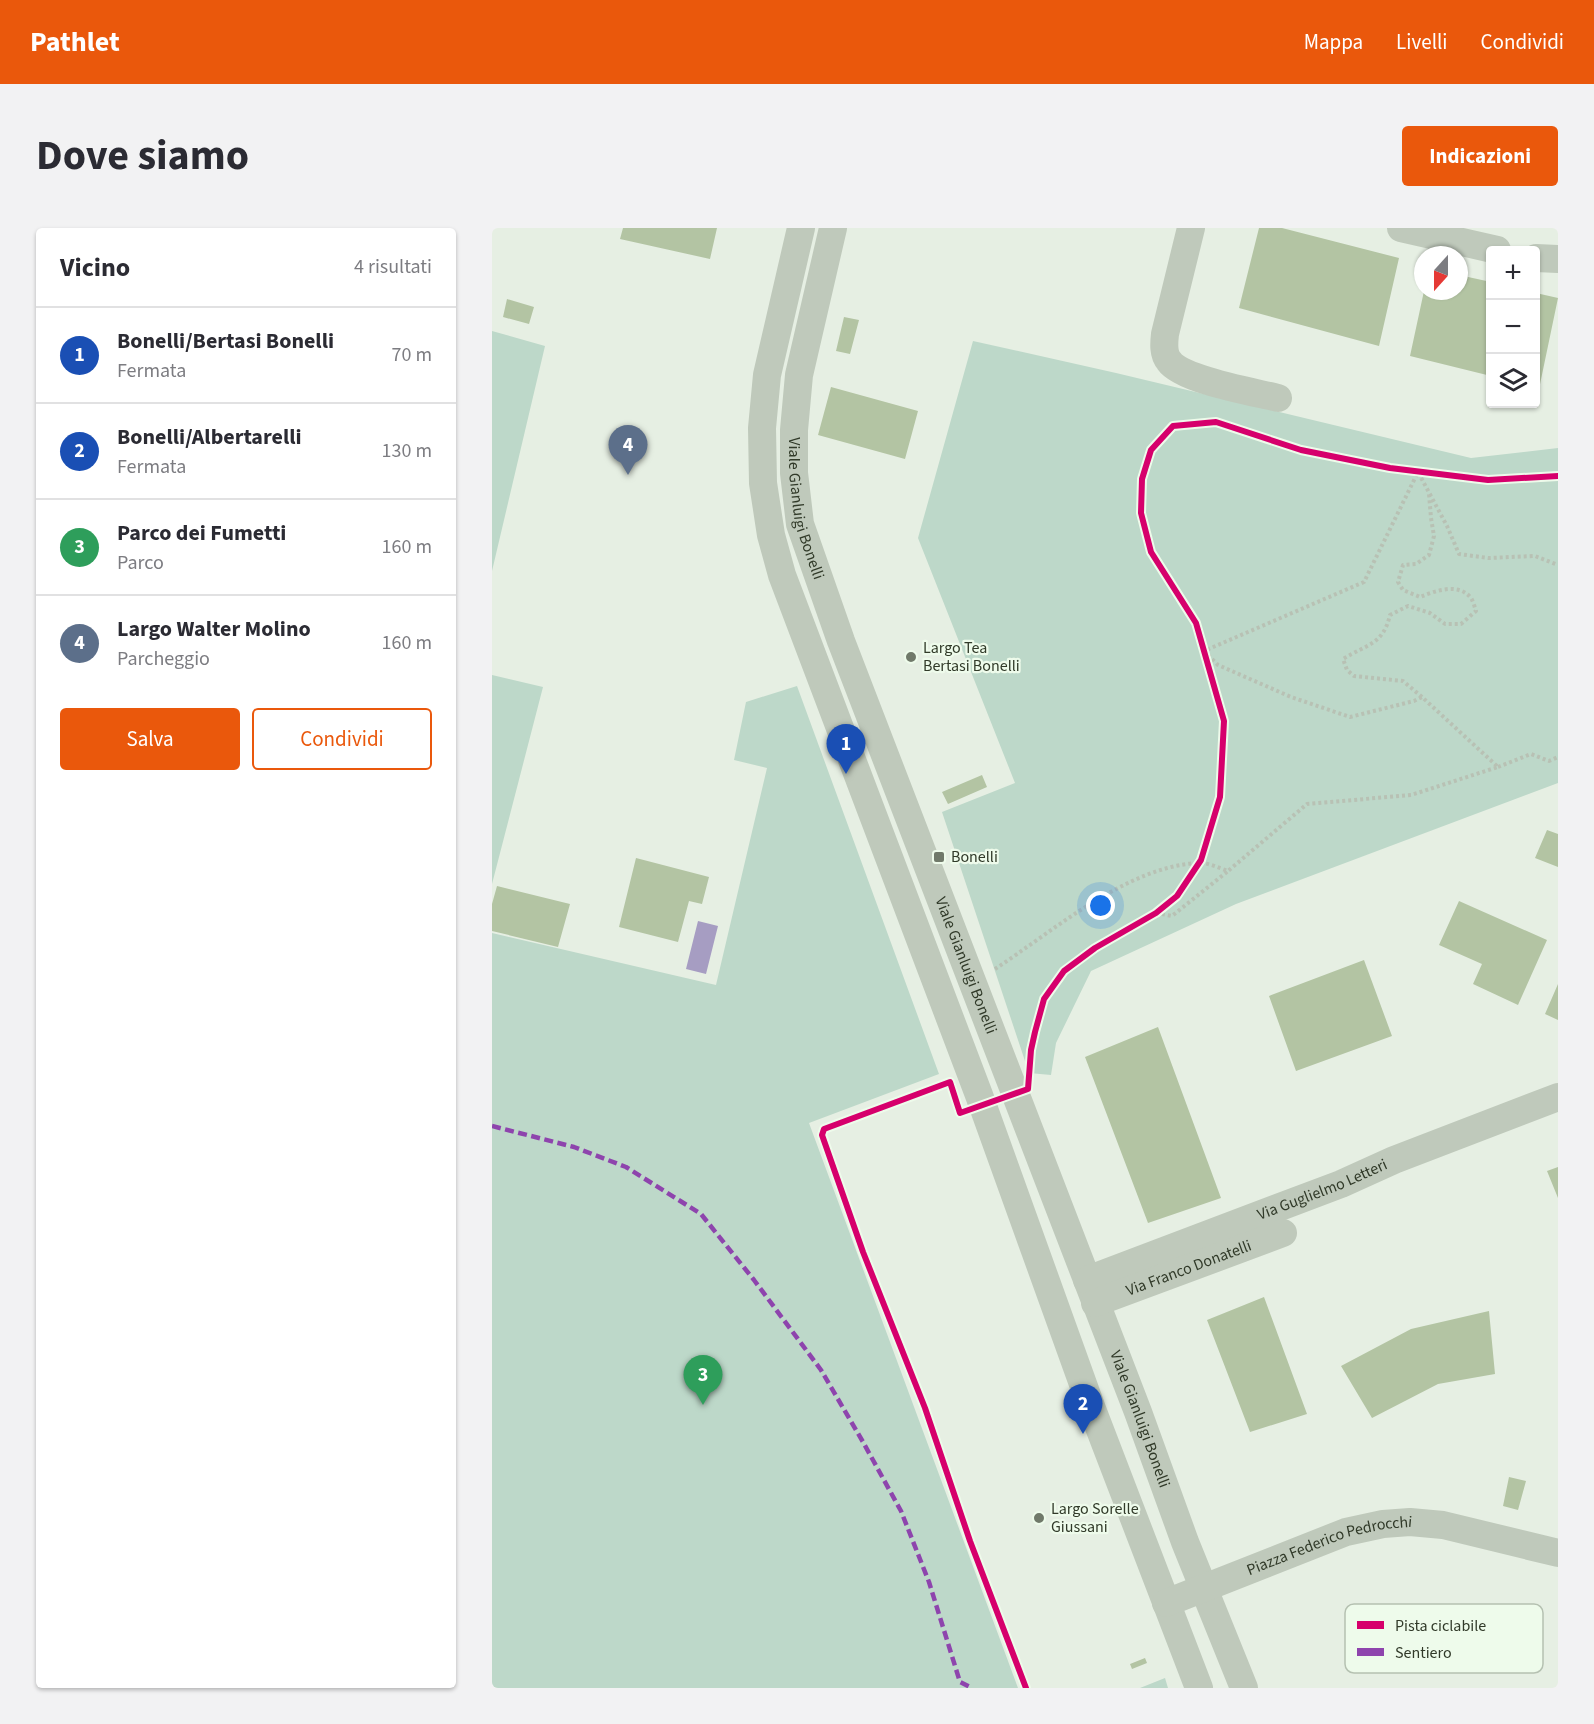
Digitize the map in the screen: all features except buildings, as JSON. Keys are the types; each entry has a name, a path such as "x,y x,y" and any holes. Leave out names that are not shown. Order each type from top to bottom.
{"street":[{"name":"Viale Gianluigi Bonelli","path":"801,228 764,395 763,483 771,535 791,602 922,942 1092,1409 1199,1688"},
{"name":"Viale Gianluigi Bonelli","path":"833,228 799,375 794,473 800,524 827,605 974,984 1185,1542 1244,1688"},
{"path":"1191,228 1165,334 1165,354 1168,360 1174,367 1188,375 1278,398"},
{"path":"1401,228 1486,247"},
{"path":"1540,258 1558,259"},
{"name":"Via Guglielmo Letteri","path":"1091,1292 1394,1160 1558,1097"},
{"name":"Via Franco Donatelli","path":"1091,1292 1283,1233"},
{"name":"Piazza Federico Pedrocchi","path":"1166,1603 1346,1532 1383,1524 1424,1523 1558,1553"}],"path":[{"path":"1409,471 1430,473"},
{"path":"1418,472 1459,554 1488,558 1534,556 1558,565"},
{"path":"1204,651 1364,582 1418,472"},
{"path":"1429,492 1434,536 1429,555 1416,564 1403,566 1398,582 1403,590 1420,597 1455,588 1471,597 1476,611 1461,624 1445,624 1430,613 1408,606 1390,615 1387,629 1378,640 1343,659 1347,670 1354,676 1403,681 1498,767"},
{"path":"1202,642 1210,671"},
{"path":"1204,651 1218,665 1291,697 1350,717 1422,697"},
{"path":"1154,914 1172,916 1307,804 1411,795 1531,754 1549,761 1558,757"},
{"path":"1193,871 1200,861"},
{"path":"974,984 1082,909 1146,873 1200,861 1228,871"},
{"path":"1154,914 1163,907"}],"green space":[{"path":"492,331 545,346 492,571"},
{"path":"973,341 1471,458 1558,448 1558,783 1236,904 1091,971 1056,1043 1051,1075 1029,1073 942,812 1015,783 918,538"},
{"path":"492,675 543,687 492,884"},
{"path":"797,686 939,1074 809,1123 1018,1688 492,1688 492,933 716,985 767,768 734,760 746,702"},
{"path":"1165,1678 1168,1688 1140,1688"}],"shaded area":[{"path":"698,921 718,926 706,974 686,969"}],"marked path":[{"path":"492,1126 574,1147 626,1167 701,1214 821,1370 863,1442 901,1511 929,1582 960,1682 972,1688"}],"cycle path":[{"path":"1026,1688 970,1541 925,1408 863,1252 822,1135 824,1129 950,1082 960,1113 1028,1089 1031,1050 1044,999 1064,971 1095,948 1156,913 1177,896 1201,860 1220,797 1224,721 1196,623 1151,552 1141,513 1142,479 1151,450 1173,426 1216,422 1301,450 1390,468 1488,480 1558,476"}],"place":[{"name":"Largo Walter Molino","path":"628,475"},
{"name":"Largo Tea Bertasi Bonelli","path":"911,657"},
{"name":"Bonelli/Bertasi Bonelli","path":"846,774"},
{"name":"Bonelli","path":"939,857"},
{"name":"Parco dei Fumetti","path":"703,1405"},
{"name":"Bonelli/Albertarelli","path":"1083,1434"},
{"name":"Largo Sorelle Giussani","path":"1039,1518"}]}
